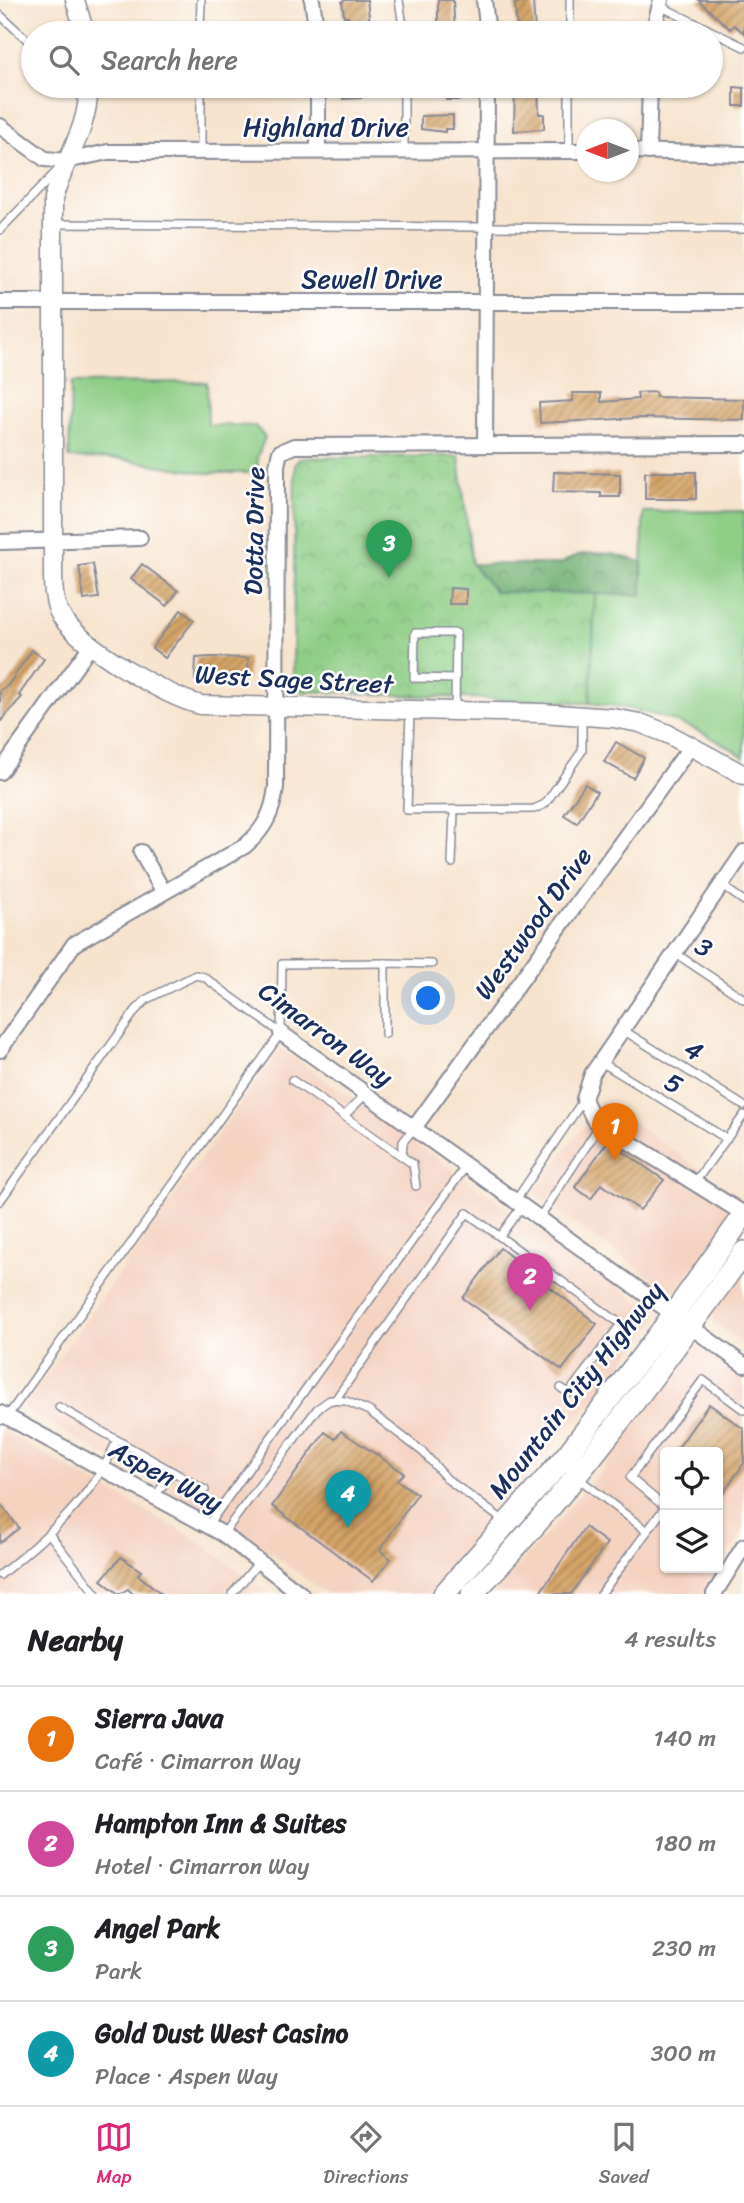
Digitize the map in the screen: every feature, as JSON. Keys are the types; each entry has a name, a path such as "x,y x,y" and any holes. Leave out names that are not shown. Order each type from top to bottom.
{"main road":[{"name":"Mountain City Highway","path":"471,1594 574,1475 682,1320 744,1214"},
{"name":"Mountain City Highway","path":"444,1594 744,1252"}],"street":[{"path":"75,0 81,21"},
{"path":"312,0 315,21"},
{"path":"484,0 487,21"},
{"path":"656,21 660,3"},
{"name":"West Sage Street","path":"88,98 81,137 66,161 53,199 53,541 54,592 61,615 92,645 156,689 177,699 201,705 582,715 640,723 691,746 744,775"},
{"path":"318,98 318,151"},
{"path":"485,444 487,98"},
{"path":"648,152 650,98"},
{"path":"0,125 38,156 66,161"},
{"name":"Highland Drive","path":"66,161 108,152 576,151"},
{"path":"639,152 744,153"},
{"name":"Sewell Drive","path":"0,302 744,303"},
{"name":"Dotta Drive","path":"0,1050 74,944 246,846 259,834 269,818 276,786 277,465 280,452 294,446 744,444"},
{"path":"0,542 140,538"},
{"path":"0,772 92,645"},
{"name":"Westwood Drive","path":"415,1128 691,746"},
{"path":"141,852 163,891"},
{"path":"744,852 600,1062 584,1091 584,1100 594,1121 744,1214"},
{"name":"Cimarron Way","path":"281,1033 744,1365"},
{"name":"Aspen Way","path":"2,1417 208,1525 301,1594"},
{"path":"714,1594 744,1546"}],"lane":[{"path":"200,21 201,0"},
{"path":"400,0 403,21"},
{"path":"570,0 570,21"},
{"path":"660,3 694,21"},
{"path":"0,15 21,34"},
{"path":"723,36 744,47"},
{"path":"82,98 88,107"},
{"path":"201,98 201,151"},
{"path":"404,98 404,151"},
{"path":"569,98 569,151"},
{"path":"0,230 66,161"},
{"path":"52,224 744,229"},
{"path":"455,679 414,678 415,633 456,633 455,711"},
{"path":"410,711 407,810 534,809 545,804 582,751 582,715"},
{"path":"453,863 454,811"},
{"path":"721,885 744,901"},
{"name":"3","path":"675,953 744,999"},
{"path":"385,963 385,1034"},
{"path":"2,1417 281,1033 282,964 432,964"},
{"name":"Cimarron Way","path":"0,1201 136,1010 148,999 196,975 204,977 281,1033"},
{"name":"4","path":"622,1030 744,1106"},
{"name":"5","path":"600,1062 727,1139"},
{"path":"292,1080 414,1164 416,1186"},
{"path":"344,1116 366,1094"},
{"path":"500,1236 584,1100"},
{"path":"695,1182 744,1115"},
{"path":"540,1217 600,1124"},
{"path":"402,1156 404,1142 415,1128"},
{"path":"208,1525 467,1165"},
{"path":"223,1534 317,1409 335,1400 467,1213 621,1324 569,1393 561,1388"},
{"path":"601,1594 665,1507 630,1478 703,1380 744,1410"},
{"path":"335,1400 346,1401 369,1411 423,1451 447,1479 507,1524"},
{"path":"60,1406 205,1490"},
{"path":"0,1575 50,1535 104,1471 117,1440"},
{"path":"155,1497 173,1472"},
{"path":"574,1475 647,1531"},
{"path":"50,1535 96,1594"},
{"path":"232,1594 259,1561"}],"shaded area":[{"path":"280,1048 560,1245 653,1312 657,1319 614,1375 430,1594 327,1594 248,1536 23,1408"},
{"path":"603,1101 744,1200 678,1290 671,1292 533,1193"},
{"path":"744,1266 744,1343 714,1323 712,1310"},
{"path":"696,1343 744,1377 744,1530 723,1562 723,1447 660,1447 660,1573 716,1573 702,1594 494,1594 603,1469 631,1417 683,1347"},
{"path":"0,1430 189,1535 270,1594 0,1594"}],"green space":[{"path":"207,382 208,425 255,426 265,437 257,458 259,473 205,473 121,459 69,458 71,383"},
{"path":"459,456 472,564 495,592 595,594 590,703 301,691 293,684 295,464 300,458"},
{"path":"744,511 744,757 690,727 631,709 590,703 595,594 642,595 643,512"},
{"path":"613,554 642,562 642,595 495,592 472,564 560,564 578,555"}],"building":[{"path":"367,0 370,21 348,21 348,17 344,17 342,2"},
{"path":"438,0 453,0 454,21 438,21"},
{"path":"698,0 744,0 744,33 734,25 730,29"},
{"path":"533,1 534,21 516,21 515,3"},
{"path":"734,87 744,88 744,106 734,106"},
{"path":"515,98 538,98 539,114 544,114 544,129 514,131"},
{"path":"453,115 453,129 445,129 445,132 421,129 421,116"},
{"path":"655,392 656,397 744,399 744,420 639,418 540,423 539,403 573,401 573,393 601,393 601,402 638,399 637,393"},
{"path":"554,472 620,474 620,497 601,497 601,493 553,492"},
{"path":"645,472 696,472 696,499 645,499"},
{"path":"93,564 99,598 84,600 79,566"},
{"path":"142,564 178,591 167,606 131,579"},
{"path":"450,588 466,589 466,604 449,604"},
{"path":"181,610 194,620 165,658 152,648"},
{"path":"32,650 44,659 19,695 22,697 0,722 0,690 8,685"},
{"path":"196,658 248,658 248,681 195,680"},
{"path":"616,742 644,758 633,778 604,762"},
{"path":"585,784 597,792 577,823 564,815"},
{"path":"608,1141 664,1180 640,1210 601,1184 591,1199 575,1187"},
{"path":"500,1248 597,1324 562,1370 463,1298"},
{"path":"709,1404 744,1429 744,1463 723,1494 723,1447 679,1447"},
{"path":"341,1431 404,1473 397,1480 417,1494 380,1550 391,1559 373,1581 272,1506 325,1432 335,1439"},
{"path":"0,1503 19,1528 0,1543"},
{"path":"585,1527 607,1543 571,1594 539,1594"},
{"path":"121,1557 141,1571 138,1575 162,1594 133,1594 128,1589 119,1594 101,1580"}],"place":[{"name":"Angel Park","path":"389,578"},
{"name":"Sierra Java","path":"615,1161"},
{"name":"Hampton Inn & Suites","path":"530,1311"},
{"name":"Gold Dust West Casino","path":"348,1528"}]}
